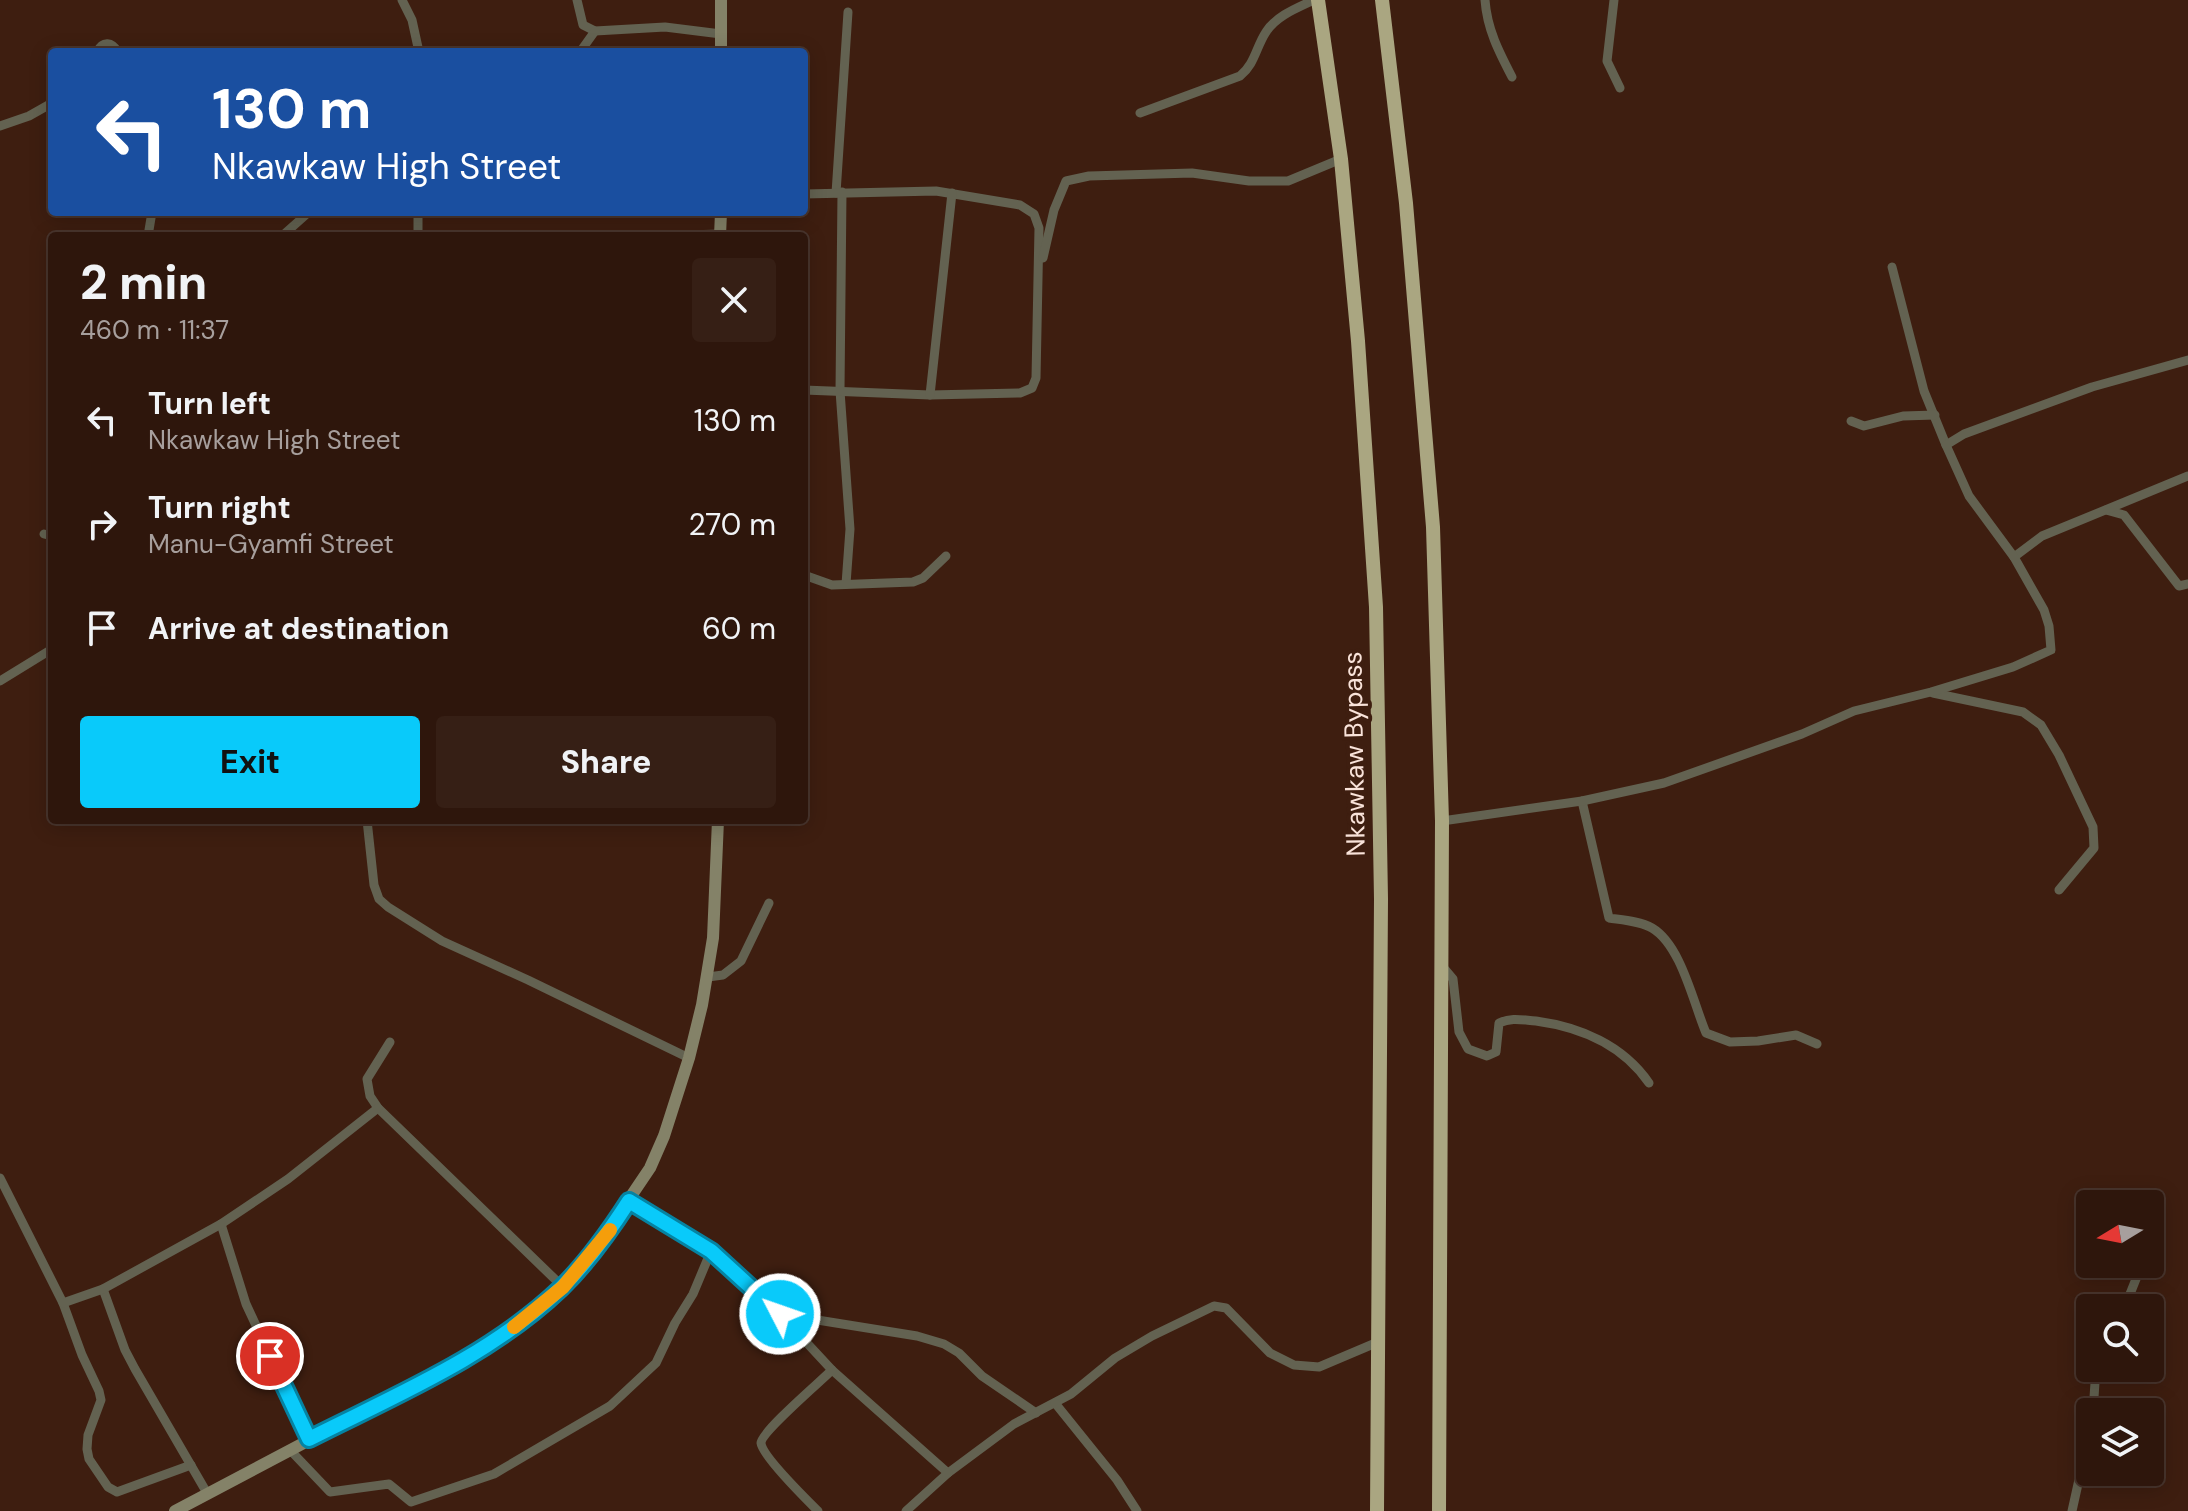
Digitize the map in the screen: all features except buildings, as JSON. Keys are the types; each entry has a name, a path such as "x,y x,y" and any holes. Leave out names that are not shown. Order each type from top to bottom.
{"highway":[{"name":"Nkawkaw Bypass","path":"1316,0 1341,159 1358,341 1376,607 1381,899 1377,1511"},
{"path":"1382,0 1406,203 1433,527 1442,821 1439,1511"}],"main road":[{"path":"721,0 721,48"},
{"path":"175,1511 478,1351 543,1305 590,1257 650,1168 664,1136 689,1058 708,977 713,938 718,824"}],"street":[{"path":"402,0 412,20 418,48"},
{"path":"577,0 583,25 595,31 665,27 721,34"},
{"path":"1140,113 1240,76 1248,70 1266,31 1276,20 1316,0"},
{"path":"1485,0 1486,18 1494,41 1512,77"},
{"path":"1614,0 1607,61 1620,88"},
{"path":"846,584 850,529 840,391 839,193 848,12"},
{"path":"583,48 595,31"},
{"path":"0,126 48,105"},
{"path":"1039,275 1054,210 1066,181 1089,176 1192,173 1249,181 1288,181 1341,159"},
{"path":"930,395 952,193"},
{"path":"808,194 952,193 1020,205 1034,214 1039,228 1036,378 1032,388 1020,393 930,395 808,390"},
{"path":"286,232 304,216"},
{"path":"1442,821 1582,801 1699,773 1824,726 1854,711 2013,667 2051,650 2044,610 2014,557 1969,496 1946,445 1916,364 1892,267"},
{"path":"1946,445 1964,434 2092,387 2188,360"},
{"path":"1851,421 1864,426 1903,416 1935,415"},
{"path":"2014,557 2042,536 2188,476"},
{"path":"2102,510 2124,515 2179,586 2188,584"},
{"path":"808,576 832,585 913,582 923,578 946,556"},
{"path":"0,681 48,651"},
{"path":"1931,692 2023,712 2041,725 2059,755 2093,827 2094,848 2059,890"},
{"path":"1582,801 1609,918 1650,927 1668,940 1706,1033 1730,1042 1796,1035 1817,1044"},
{"path":"367,824 374,885 379,899 388,907 442,941 689,1058"},
{"path":"708,977 723,975 741,961 769,903"},
{"path":"1441,965 1453,979 1459,1032 1468,1049 1487,1056 1496,1052 1499,1023 1510,1018 1558,1024 1603,1040 1641,1070 1649,1083"},
{"path":"390,1042 367,1079 370,1096 378,1108 563,1287"},
{"path":"63,1303 103,1289 221,1224 288,1179 378,1108"},
{"path":"0,1178 63,1303 99,1391 101,1400 88,1435 89,1459 108,1487 117,1492 191,1465"},
{"path":"629,1201 711,1251 780,1314 832,1370 948,1473"},
{"path":"221,1224 246,1304 309,1439"},
{"path":"291,1451 330,1492 389,1484 411,1502 494,1474 571,1427 604,1411 648,1372 660,1357 675,1323 693,1294 711,1251"},
{"path":"103,1289 125,1350 207,1493"},
{"path":"906,1511 987,1442 1071,1394 1115,1358 1214,1306 1226,1308 1270,1353 1294,1365 1319,1367 1378,1342"},
{"path":"780,1314 917,1336 944,1344 959,1353 982,1376 1036,1413"},
{"path":"818,1511 792,1485 761,1443 776,1422 832,1370"},
{"path":"1055,1403 1117,1480 1137,1511"},
{"path":"2072,1511 2078,1486"}],"slow traffic":[{"path":"514,1327 563,1287 610,1230"}],"route":[{"path":"270,1356 309,1439 443,1372 543,1305 590,1257 629,1201 711,1251 780,1314"}]}
